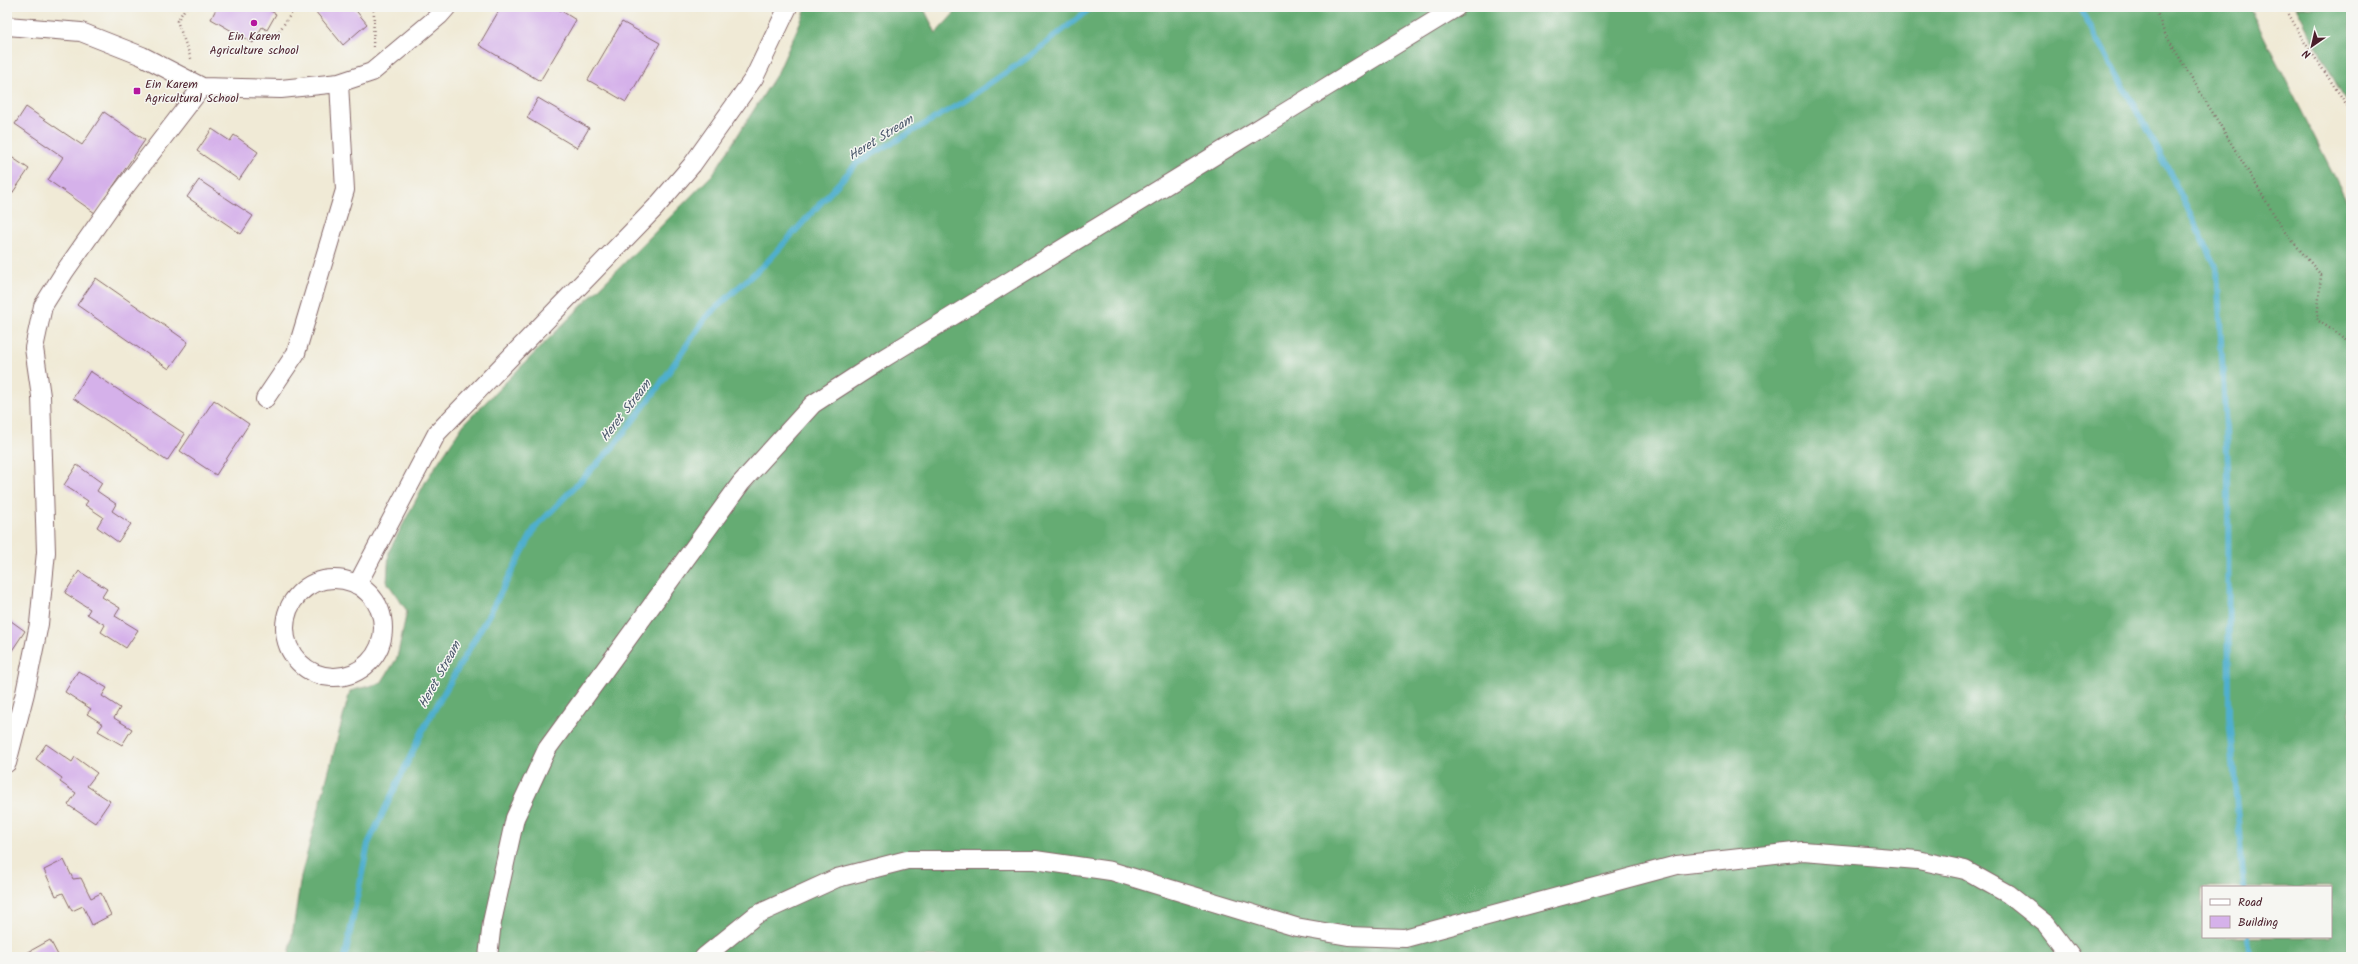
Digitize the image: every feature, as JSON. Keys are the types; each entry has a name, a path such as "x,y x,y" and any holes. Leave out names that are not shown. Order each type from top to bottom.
{"street":[{"path":"7,26 81,32 142,56 202,87 281,89 339,83 372,72 440,15 447,7"},
{"path":"357,584 437,433 655,208 692,165 754,78 788,7"},
{"path":"488,957 492,922 515,818 547,749 741,484 813,404 884,358 1457,7"},
{"path":"265,399 296,353 345,190 339,83"},
{"path":"7,763 25,693 40,624 46,552 41,396 34,348 43,306 65,271 112,204 202,87"},
{"path":"324,580 340,580 357,584 370,594 379,608 383,625 382,642 372,660 359,670 343,676 326,676 310,670 298,660 289,646 285,629 288,612 296,597 308,586 324,580"},
{"path":"704,957 756,915 837,878 907,860 1034,860 1111,871 1296,927 1348,936 1405,938 1677,865 1803,851 1918,860 1965,870 2008,894 2046,924 2071,957"}],"path":[{"path":"186,7 177,22 202,87"},
{"path":"277,34 296,7"},
{"path":"371,7 374,11 372,72"},
{"path":"2155,7 2164,32 2284,231 2321,275 2317,320 2351,342"},
{"path":"2285,7 2303,40 2351,111"}],"green space":[{"path":"807,7 923,7 936,33 960,7 2249,7 2351,209 2351,957 289,957 301,876 350,691 381,683 397,658 407,611 387,582 389,551 427,479 464,424 713,174 778,72"},
{"path":"2296,7 2351,7 2351,112"}],"building":[{"path":"217,7 263,7 276,14 267,30 262,27 253,43 211,19"},
{"path":"319,7 353,7 367,24 343,45 315,11"},
{"path":"501,7 555,7 576,20 540,81 479,45"},
{"path":"622,22 660,43 626,102 588,80"},
{"path":"538,98 589,128 577,148 527,118"},
{"path":"26,107 82,145 104,112 145,140 95,213 48,180 63,157 15,124"},
{"path":"212,129 230,141 234,135 258,152 239,180 197,151"},
{"path":"7,154 29,169 11,195 7,192"},
{"path":"199,180 253,216 241,234 187,197"},
{"path":"96,278 188,342 169,369 77,305"},
{"path":"90,371 185,434 167,461 73,398"},
{"path":"214,400 249,424 216,475 180,451"},
{"path":"77,465 102,483 97,491 116,504 112,511 131,524 118,542 97,527 103,517 85,505 88,501 64,485"},
{"path":"79,571 107,589 102,597 120,608 115,616 138,630 126,648 101,632 105,625 87,614 90,609 65,593"},
{"path":"7,618 25,631 11,652 7,649"},
{"path":"78,671 107,688 102,696 120,708 114,718 132,729 122,745 98,731 103,724 87,714 91,709 65,692"},
{"path":"46,744 72,762 75,757 97,773 87,786 110,801 95,823 68,805 76,793 60,782 62,778 36,759"},
{"path":"64,860 73,879 81,878 91,898 101,893 111,915 92,925 83,906 72,911 63,893 56,896 44,870"},
{"path":"50,940 59,957 24,957 23,955"}],"waterway":[{"name":"Heret Stream","path":"345,957 368,844 425,726 492,609 535,528 613,447 657,389 706,317 768,261 857,163 963,102 1027,58 1092,7"},
{"path":"2080,7 2165,163 2217,268 2228,467 2229,717 2244,886"},
{"path":"2248,938 2250,957"}],"place":[{"name":"Ein Karem Agriculture school","path":"254,23"},
{"name":"Ein Karem Agricultural School","path":"137,91"}]}
